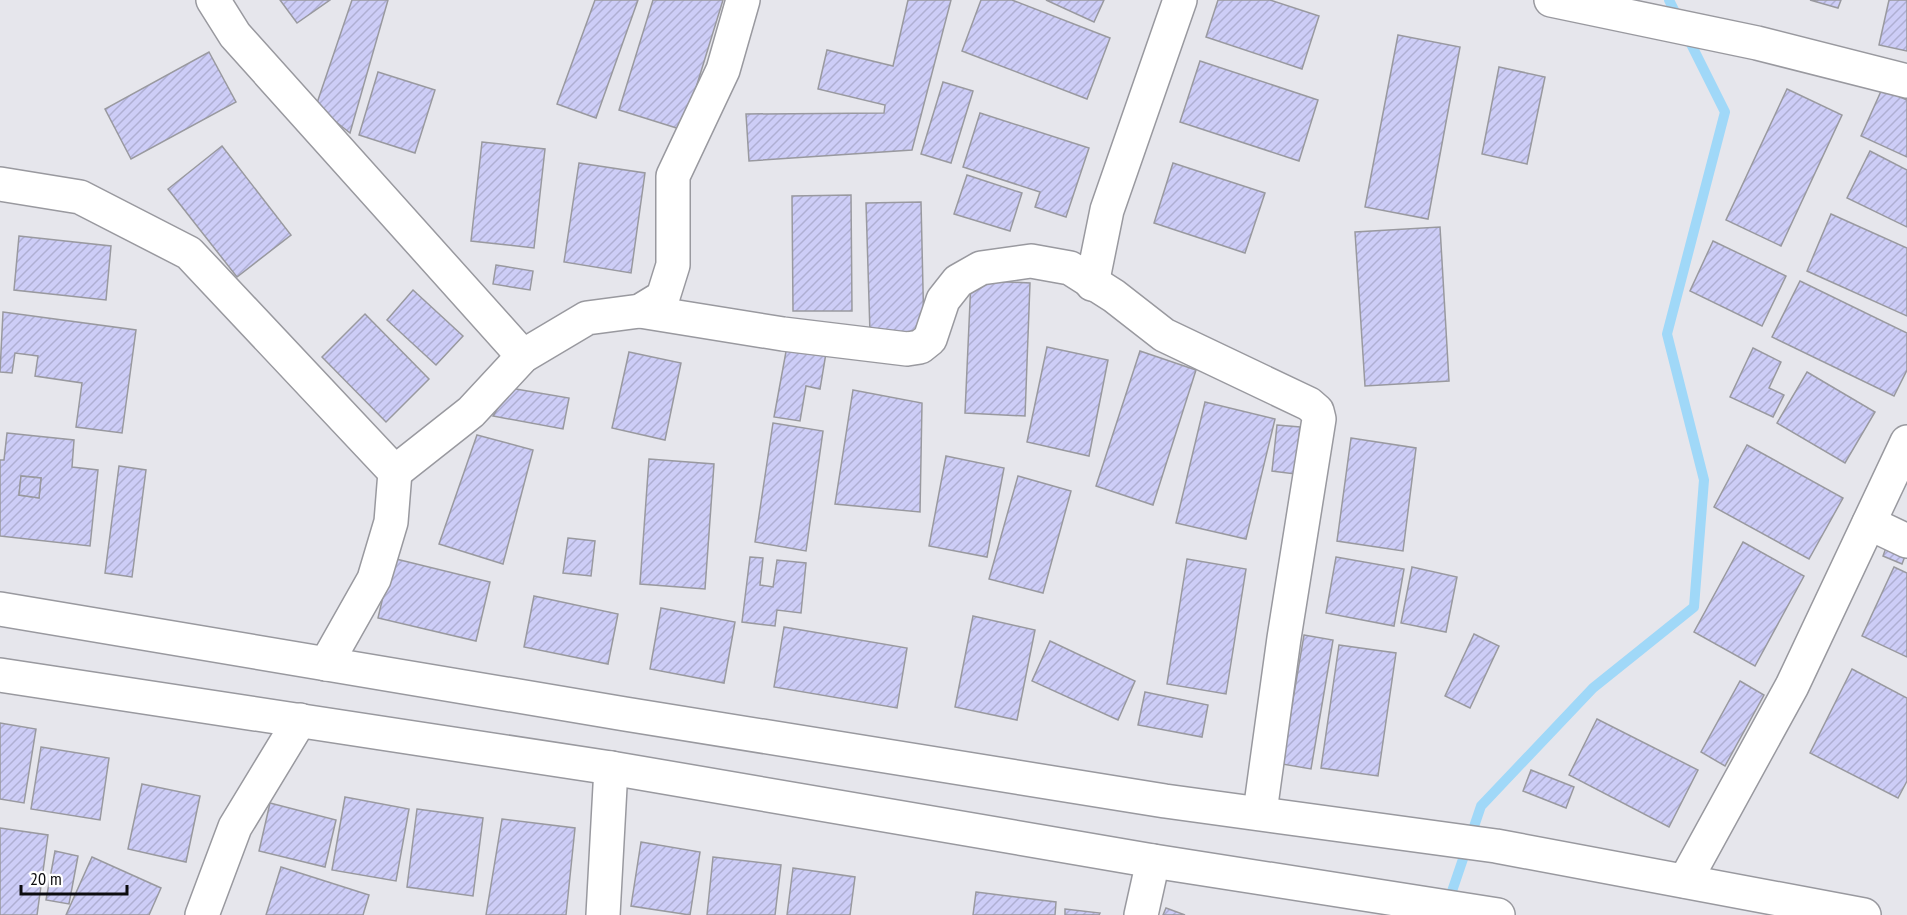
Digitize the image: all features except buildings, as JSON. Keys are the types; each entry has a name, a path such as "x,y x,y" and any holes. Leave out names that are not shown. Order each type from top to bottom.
{"main road":[{"path":"213,0 235,35 523,356"},
{"path":"640,311 663,297 673,265 673,176 723,69 743,0"},
{"path":"1092,284 1107,210 1180,0"},
{"path":"1551,0 1757,43 1907,81"},
{"path":"0,184 80,197 189,253 395,472"},
{"path":"326,663 374,579 391,522 395,472 471,412 523,356 551,342 587,318 640,311 783,334 907,350 920,347 930,339 943,300 958,281 981,268 1031,261 1070,268 1114,296 1164,335 1309,404 1317,411 1319,419 1284,638 1260,812"},
{"path":"1685,880 1792,686 1907,442"},
{"path":"1869,523 1907,541"},
{"path":"0,609 1165,801 1260,812 1496,846 1864,915"},
{"path":"0,675 611,768 1153,861 1493,914"},
{"path":"202,915 235,827 300,720"},
{"path":"603,915 611,768"},
{"path":"1141,915 1153,861"}],"waterway":[{"path":"1669,0 1679,20"},
{"path":"1448,903 1481,806 1593,688 1694,607 1704,480 1667,334 1725,112 1686,34"}]}
